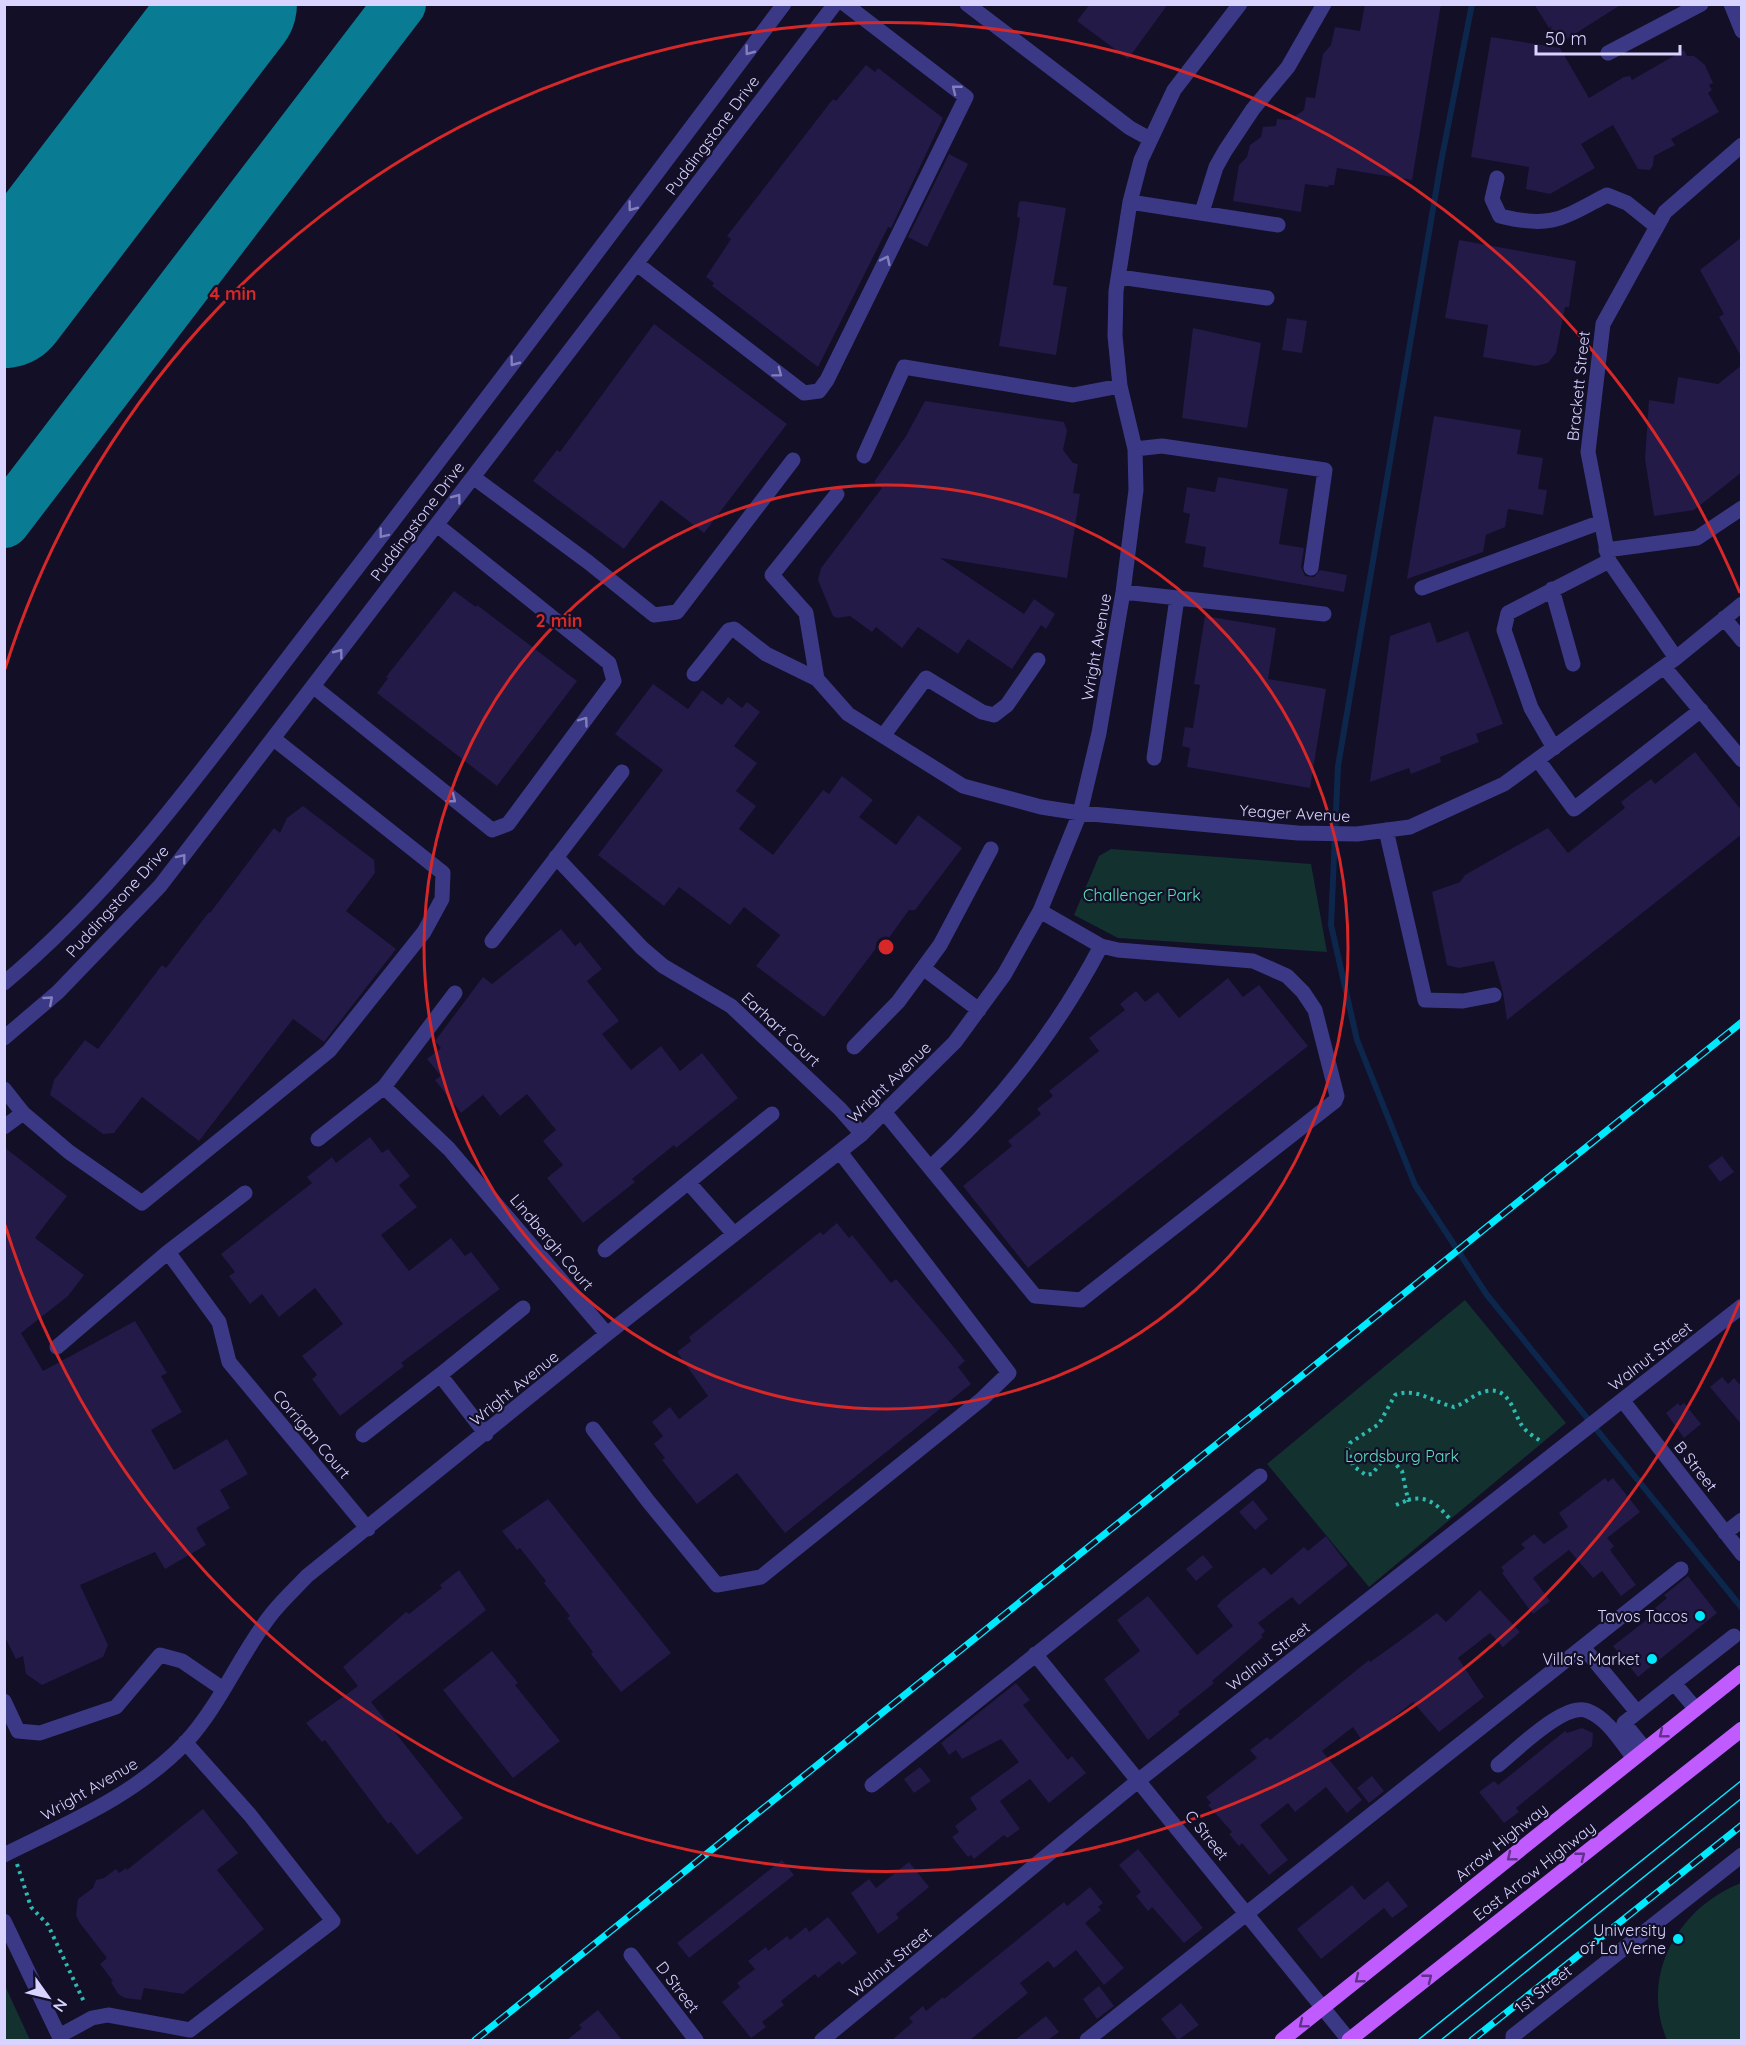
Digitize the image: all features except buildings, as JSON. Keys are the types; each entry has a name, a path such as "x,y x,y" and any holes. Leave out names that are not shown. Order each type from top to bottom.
{"main road":[{"name":"Arrow Highway","path":"1282,2040 1742,1672"},
{"name":"East Arrow Highway","path":"1349,2040 1742,1729"}],"street":[{"name":"Puddingstone Drive","path":"4,983 36,957 116,876 414,494 784,4"},
{"name":"Puddingstone Drive","path":"4,1038 58,992 160,886 835,4"},
{"path":"637,264 804,393 819,391 827,380 966,97 844,4"},
{"path":"967,4 1130,128 1150,139"},
{"name":"Wright Avenue","path":"4,1855 116,1798 152,1774 204,1720 267,1618 307,1576 486,1434 607,1334 862,1134 955,1042 1004,975 1040,912 1080,813 1099,733 1123,592 1136,499 1135,449 1120,386 1115,336 1119,277 1130,202 1150,139 1174,90 1240,4"},
{"path":"1202,212 1216,167 1225,151 1253,109 1288,67 1324,4"},
{"path":"1608,54 1701,4"},
{"path":"1731,4 1742,31"},
{"name":"Brackett Street","path":"1742,145 1665,212 1603,324 1588,452 1608,555 1670,663 1701,710 1742,760"},
{"path":"1497,178 1492,200 1500,216 1524,222 1558,221 1607,195 1627,203 1657,227"},
{"path":"1130,202 1278,225"},
{"path":"1119,277 1268,298"},
{"path":"864,456 904,367 1073,395 1120,386"},
{"path":"1135,449 1162,446 1325,470 1311,568"},
{"path":"473,477 588,562 654,615 677,612 793,460"},
{"path":"817,679 806,613 772,575 837,494"},
{"path":"1554,748 1531,708 1504,630 1508,613 1608,555 1697,538 1742,508"},
{"path":"1422,588 1601,522"},
{"path":"314,687 492,830 508,824 614,681 609,663 437,525"},
{"path":"1552,589 1573,664"},
{"path":"1123,592 1324,614"},
{"path":"1154,758 1177,598"},
{"name":"Yeager Avenue","path":"817,679 848,714 963,786 1041,807 1080,813 1312,833 1357,834 1410,827 1504,784 1670,663 1742,604"},
{"path":"1724,618 1742,640"},
{"path":"694,674 729,630 734,629 766,654 817,679"},
{"path":"883,736 926,678 982,712 994,715 1007,705 1038,660"},
{"path":"1538,760 1574,809 1701,710"},
{"path":"4,1089 23,1113 69,1152 142,1203 329,1051 424,932 442,899 443,873 274,739"},
{"path":"492,941 622,772"},
{"path":"1386,830 1425,1000 1462,1001 1494,995"},
{"path":"854,1047 898,1002 940,945 991,849"},
{"name":"Earhart Court","path":"556,857 663,966 731,1006 840,1109 862,1134"},
{"path":"885,1113 1035,1296 1081,1300 1335,1101 1337,1096 1315,1010 1303,992 1287,976 1253,961 1118,950 1101,946 1040,912"},
{"path":"931,1167 981,1119 1030,1060 1061,1017 1101,946"},
{"path":"923,968 979,1010"},
{"path":"318,1139 384,1087 455,993"},
{"name":"Lindbergh Court","path":"384,1087 449,1149 607,1334"},
{"path":"4,1127 23,1113"},
{"path":"605,1250 772,1114"},
{"path":"593,1429 717,1586 761,1577 982,1399 1009,1373 840,1152"},
{"path":"688,1182 734,1234"},
{"path":"57,1347 168,1252 244,1193"},
{"name":"Corrigan Court","path":"168,1252 219,1322 229,1362 368,1528"},
{"name":"Walnut Street","path":"822,2040 1140,1780 1742,1306"},
{"path":"363,1435 523,1308"},
{"path":"440,1374 486,1434"},
{"name":"B Street","path":"1623,1401 1742,1554"},
{"path":"872,1785 1260,1476"},
{"path":"1725,1533 1742,1520"},
{"path":"1088,2040 1681,1569"},
{"path":"1640,1753 1624,1723 1734,1636"},
{"path":"1583,1647 1636,1712"},
{"name":"C Street","path":"1035,1654 1140,1780 1349,2040"},
{"path":"4,1701 18,1731 40,1733 116,1707 160,1655 182,1661 223,1689"},
{"path":"1674,1683 1695,1708"},
{"path":"1498,1765 1563,1714 1576,1709 1588,1711 1603,1721 1640,1753"},
{"path":"4,1921 60,2038 92,2018 108,2015 190,2030 333,1921 250,1815 185,1742"},
{"name":"1st Street","path":"1513,2040 1513,2036 1742,1855"},
{"name":"D Street","path":"631,1955 696,2040"}],"path":[{"path":"1408,1500 1402,1471 1398,1464 1391,1459 1383,1460 1372,1474 1366,1475 1353,1466 1348,1449 1350,1443 1379,1424 1395,1395 1404,1391 1419,1393 1454,1407 1483,1392 1491,1390 1502,1394 1508,1399 1521,1425 1543,1442"},
{"path":"1396,1505 1419,1497 1427,1499 1450,1519"},
{"path":"23,1876 24,1891 31,1907 48,1925 92,2018"}],"green space":[{"name":"Challenger Park","path":"1111,849 1311,864 1327,952 1118,938 1074,915 1099,856"},
{"name":"Lordsburg Park","path":"1465,1300 1566,1423 1369,1587 1267,1464"},
{"path":"1741,1883 1741,2040 1667,2040 1660,2016 1658,1991 1662,1968 1670,1946 1683,1926 1699,1909 1719,1894"},
{"path":"5,1984 7,1990 30,2040 5,2040"}],"waterway":[{"path":"1472,4 1441,162 1338,766 1331,925 1357,1040 1415,1185 1487,1295 1742,1608"}],"taxiway":[{"path":"4,522 400,4"}],"runway":[{"path":"4,303 232,4"}],"tram line":[{"path":"1418,2040 1742,1780"},
{"path":"1441,2040 1742,1798"}],"railway":[{"path":"475,2040 1742,1022"},
{"path":"1472,2040 1742,1825"}],"place":[{"name":"Tavos Tacos","path":"1700,1616"},
{"name":"Villa's Market","path":"1652,1659"},
{"name":"University of La Verne","path":"1678,1939"}]}
